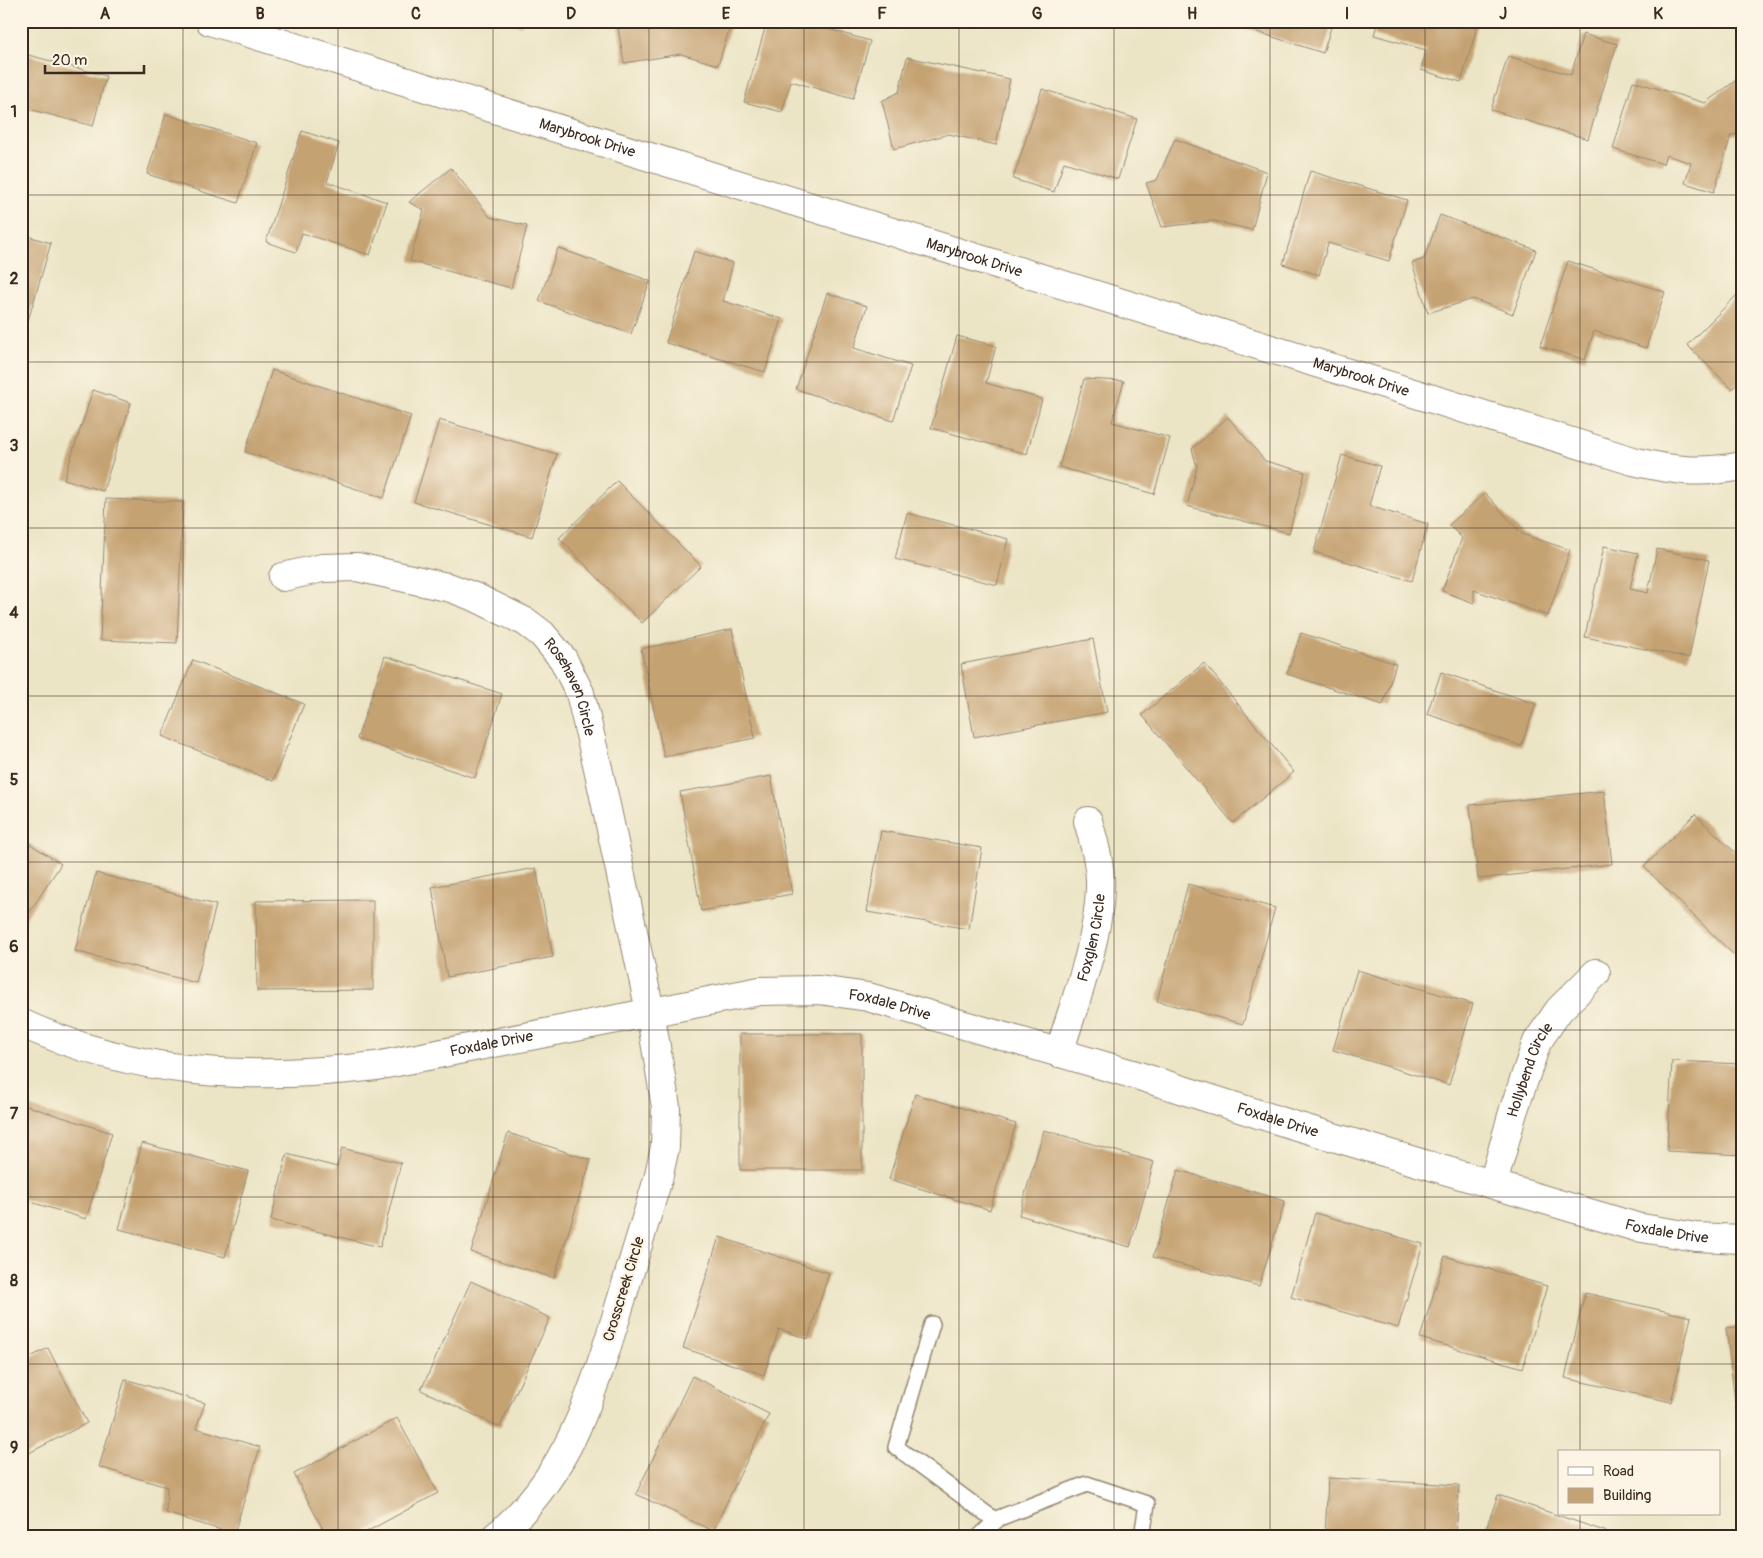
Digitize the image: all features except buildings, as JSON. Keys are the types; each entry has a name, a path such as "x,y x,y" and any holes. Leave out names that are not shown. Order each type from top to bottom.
{"street":[{"name":"Marybrook Drive","path":"210,21 1633,461 1679,470 1711,472 1742,466"},
{"name":"Rosehaven Circle","path":"283,577 322,568 357,567 451,588 477,598 526,622 542,634 563,658 580,693 650,1011"},
{"name":"Foxglen Circle","path":"1059,1052 1096,924 1100,887 1094,841 1088,820"},
{"name":"Hollybend Circle","path":"1493,1184 1537,1042 1559,1010 1596,973"},
{"name":"Foxdale Drive","path":"21,1023 97,1051 165,1067 236,1074 315,1074 376,1066 760,991 819,990 868,997 1059,1052 1636,1227 1696,1237 1742,1239"},
{"name":"Crosscreek Circle","path":"495,1537 544,1485 570,1444 592,1396 658,1179 665,1147 666,1107 650,1011"}],"lane":[{"path":"932,1324 896,1447 996,1521"},
{"path":"978,1537 996,1521 1087,1484 1147,1504 1142,1537"}]}
